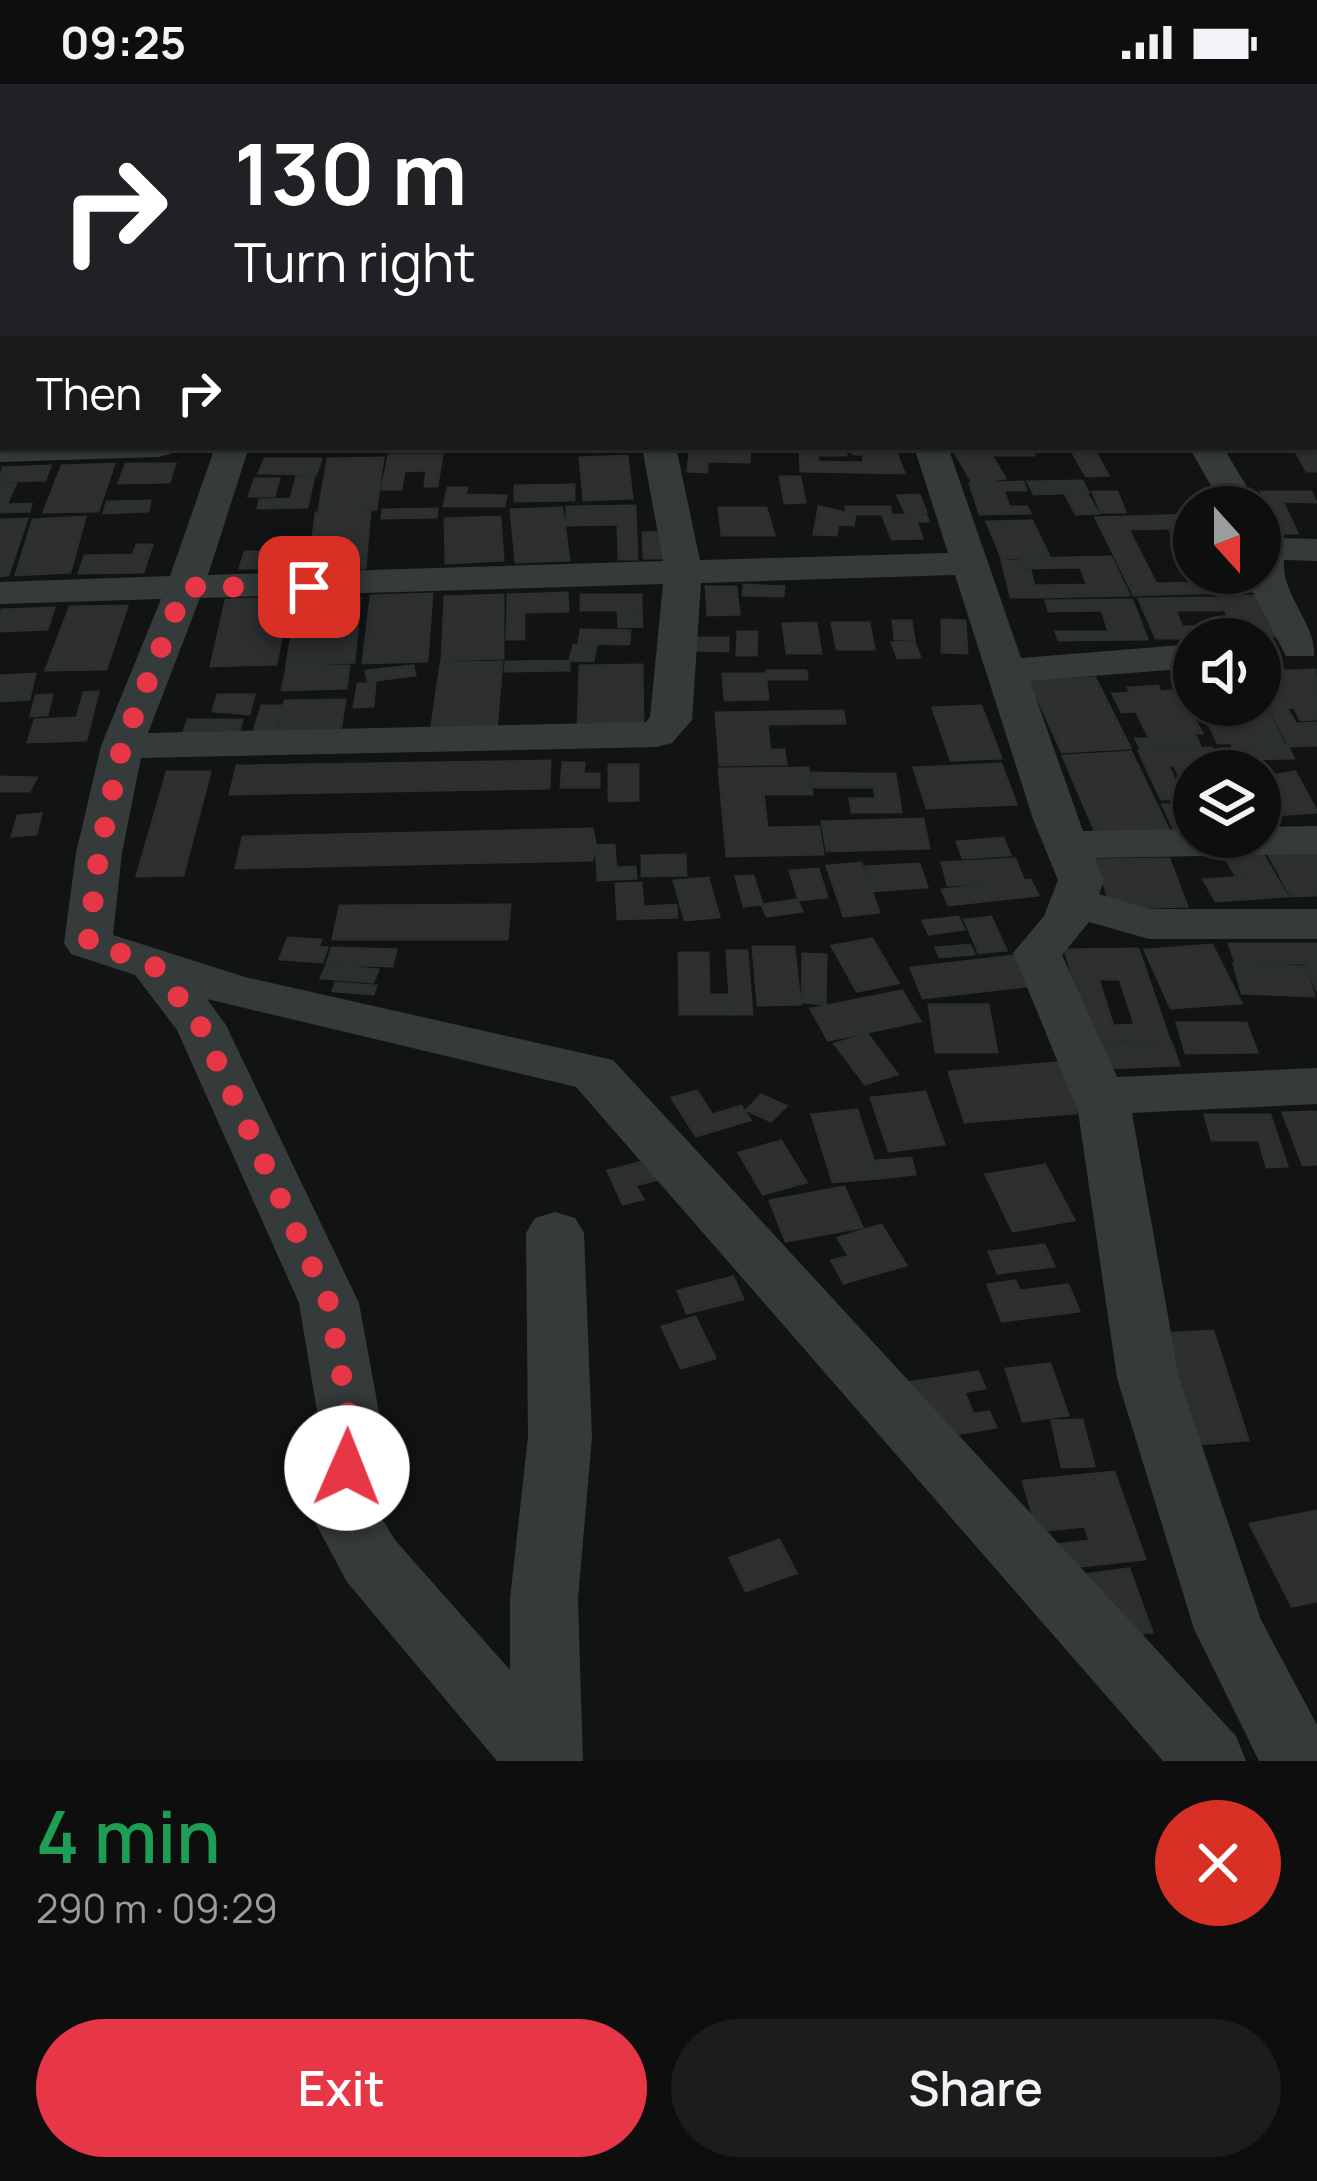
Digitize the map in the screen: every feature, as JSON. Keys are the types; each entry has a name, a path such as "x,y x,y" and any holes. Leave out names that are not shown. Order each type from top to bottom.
{"street":[{"path":"0,452 63,450"},
{"path":"231,450 185,587 122,746 99,854 88,943 279,1001 594,1073 1210,1761"},
{"path":"122,746 644,738 657,734 671,720 683,569 660,450"},
{"path":"932,450 1081,880 1066,921 1037,952 1105,1111 1148,1378 1229,1629 1297,1761"},
{"path":"1208,450 1229,486"},
{"path":"1281,545 1317,550"},
{"path":"0,593 973,563"},
{"path":"1275,594 1309,647"},
{"path":"1009,671 1173,658"},
{"path":"1066,845 1317,840"},
{"path":"1073,902 1149,924 1317,924"},
{"path":"152,963 200,1025 329,1303 350,1423 343,1513 371,1561 545,1761"},
{"path":"1098,1096 1317,1086"},
{"path":"545,1761 544,1599 560,1437 555,1233"}],"building":[{"path":"750,450 749,462 707,461 707,472 688,471 690,451"},
{"path":"800,450 845,450 846,455 817,455 818,462 864,463 863,454 852,450 895,450 904,473 801,471"},
{"path":"954,450 988,450 1005,478 973,483"},
{"path":"991,450 1033,450 1034,455 992,455"},
{"path":"1072,450 1094,450 1108,475 1086,476"},
{"path":"1295,450 1315,450 1317,471 1307,471"},
{"path":"389,455 442,455 437,486 425,486 427,470 404,471 401,489 382,489"},
{"path":"627,456 632,498 584,500 580,458"},
{"path":"383,458 376,509 319,510 328,459"},
{"path":"265,459 321,459 316,474 259,473"},
{"path":"114,464 98,511 44,512 62,466"},
{"path":"126,464 175,464 169,482 119,483"},
{"path":"50,466 45,480 0,481 3,468"},
{"path":"297,476 314,476 307,507 258,508 260,500 291,499"},
{"path":"780,477 800,477 805,502 785,503"},
{"path":"255,479 279,479 274,496 249,496"},
{"path":"1082,481 1088,492 1034,494 1028,482"},
{"path":"1023,482 1026,490 1003,490 1009,507 1027,507 1030,513 980,514 970,484"},
{"path":"16,483 6,505 31,504 29,511 0,512 0,484"},
{"path":"574,485 574,500 515,501 515,486"},
{"path":"448,488 467,488 465,495 506,496 504,506 444,506"},
{"path":"1093,492 1117,492 1125,512 1101,512"},
{"path":"1281,492 1311,492 1316,502 1282,501 1297,533 1281,533"},
{"path":"1087,494 1098,513 1076,514 1066,495"},
{"path":"919,495 926,512 906,513 898,496"},
{"path":"150,501 148,511 104,513 107,502"},
{"path":"635,506 637,559 619,559 618,524 567,525 567,507"},
{"path":"819,507 855,515 853,525 838,524 836,535 814,534"},
{"path":"846,507 890,507 891,514 847,514"},
{"path":"562,508 569,560 516,562 511,510"},
{"path":"719,508 766,508 774,535 722,535"},
{"path":"437,509 436,517 382,518 383,510"},
{"path":"370,511 365,568 309,570 316,513"},
{"path":"925,514 928,521 916,521 922,538 892,539 883,516"},
{"path":"1173,516 1173,536 1169,528 1128,529 1156,584 1173,584 1173,594 1134,595 1096,518"},
{"path":"85,517 70,572 16,575 33,520"},
{"path":"500,517 503,560 446,563 445,519"},
{"path":"27,519 8,575 0,576 0,520"},
{"path":"1032,521 1049,556 1002,558 987,522"},
{"path":"665,532 667,558 644,558 643,533"},
{"path":"137,545 152,545 143,572 79,573 85,556 133,555"},
{"path":"245,552 299,552 295,568 240,568"},
{"path":"1111,557 1129,595 1039,597 1035,586 1088,585 1080,567 1024,568 1020,559"},
{"path":"1002,561 1019,561 1021,570 1030,570 1037,597 1011,597"},
{"path":"744,585 784,587 783,596 743,595"},
{"path":"706,587 736,587 739,614 708,615"},
{"path":"567,593 568,611 524,612 524,639 507,639 508,595"},
{"path":"432,594 427,661 363,663 371,596"},
{"path":"503,595 503,658 442,660 445,597"},
{"path":"581,595 641,595 641,610 581,610"},
{"path":"1256,596 1267,618 1229,618 1219,597"},
{"path":"289,598 276,664 211,666 226,600"},
{"path":"360,598 354,662 287,665 297,600"},
{"path":"1217,598 1222,610 1175,610 1178,618 1173,618 1173,638 1156,638 1139,599"},
{"path":"1132,600 1147,639 1059,640 1056,632 1109,632 1102,610 1049,611 1046,601"},
{"path":"127,606 106,669 46,670 70,607"},
{"path":"54,608 47,629 0,631 2,610"},
{"path":"618,612 641,612 642,626 619,627"},
{"path":"942,620 965,621 967,653 942,652"},
{"path":"893,621 911,621 914,639 895,639"},
{"path":"816,623 821,653 787,653 783,624"},
{"path":"832,623 869,623 874,649 837,649"},
{"path":"581,630 630,631 629,644 579,643"},
{"path":"738,632 757,632 756,655 737,655"},
{"path":"696,638 728,638 728,651 695,650"},
{"path":"914,642 920,657 898,658 892,643"},
{"path":"574,645 596,646 593,661 570,660"},
{"path":"569,661 569,670 505,671 506,662"},
{"path":"502,662 496,731 431,732 441,663"},
{"path":"642,665 643,729 578,730 580,666"},
{"path":"349,666 346,688 282,690 287,667"},
{"path":"413,666 415,675 368,681 366,671"},
{"path":"1315,670 1317,719 1301,720 1294,707 1286,708 1296,724 1317,723 1317,745 1290,746 1279,726 1281,671"},
{"path":"767,671 806,671 807,679 768,679"},
{"path":"35,674 29,699 0,701 0,676"},
{"path":"723,674 765,674 768,699 725,700"},
{"path":"1095,678 1130,748 1062,752 1030,681"},
{"path":"375,683 373,706 354,707 358,684"},
{"path":"1158,686 1160,692 1173,691 1173,726 1198,726 1202,733 1194,733 1200,746 1141,749 1136,739 1150,739 1136,711 1122,712 1113,694 1131,693 1128,688"},
{"path":"98,692 86,740 28,742 35,720 77,718 84,693"},
{"path":"52,695 47,715 31,716 36,696"},
{"path":"218,695 254,695 249,714 213,711"},
{"path":"345,700 339,737 276,738 285,701"},
{"path":"262,706 281,706 271,743 250,743"},
{"path":"981,706 1001,758 951,760 933,708"},
{"path":"843,711 845,723 767,724 770,750 784,750 786,764 720,765 716,713"},
{"path":"188,720 242,720 236,741 181,741"},
{"path":"1210,726 1275,726 1283,741 1218,743"},
{"path":"1287,744 1293,758 1281,758 1281,750 1234,750 1232,745"},
{"path":"1212,748 1213,750 1173,750 1173,765 1168,765 1173,799 1161,799 1139,751"},
{"path":"1131,752 1169,831 1097,835 1063,756"},
{"path":"550,761 549,788 230,794 237,766"},
{"path":"563,763 584,763 583,774 599,774 599,787 561,787"},
{"path":"1001,764 1016,804 927,808 914,768"},
{"path":"609,765 638,765 638,800 609,801"},
{"path":"808,768 812,794 763,794 767,828 819,827 823,854 727,856 719,769"},
{"path":"167,772 210,772 183,875 137,876"},
{"path":"1295,772 1317,812 1281,815 1281,774"},
{"path":"812,773 861,774 863,787 814,787"},
{"path":"861,774 895,774 901,812 852,812 850,799 876,799 874,787 863,787"},
{"path":"0,777 36,778 29,791 0,791"},
{"path":"1163,805 1173,805 1173,827"},
{"path":"41,814 36,834 12,836 18,816"},
{"path":"923,819 929,848 827,851 822,822"},
{"path":"592,829 596,846 592,860 236,868 243,837"},
{"path":"1003,838 1010,855 963,858 957,842"},
{"path":"614,845 616,868 635,867 636,878 598,880 596,846"},
{"path":"1281,850 1317,855 1317,895 1291,896 1271,858 1281,858"},
{"path":"685,855 686,875 642,876 642,856"},
{"path":"1226,858 1265,858 1287,896 1216,901 1204,880 1258,876 1235,874"},
{"path":"1015,859 1024,881 948,885 942,863"},
{"path":"1169,859 1187,906 1112,908 1096,860"},
{"path":"861,863 879,912 844,916 827,866"},
{"path":"919,864 927,887 873,891 866,867"},
{"path":"818,869 827,897 799,900 790,871"},
{"path":"753,876 762,904 744,906 736,877"},
{"path":"708,878 719,917 685,920 674,881"},
{"path":"1030,880 1038,895 949,905 942,890"},
{"path":"641,883 643,907 676,905 677,917 618,919 616,884"},
{"path":"797,900 802,911 767,916 762,905"},
{"path":"510,905 507,939 333,939 340,906"},
{"path":"958,917 964,929 929,934 923,921"},
{"path":"991,917 1006,950 979,953 965,920"},
{"path":"288,938 321,940 318,947 327,948 322,962 280,959"},
{"path":"872,939 898,983 857,991 832,946"},
{"path":"1229,944 1317,944 1317,991 1306,963 1236,963"},
{"path":"970,945 974,954 940,957 936,948"},
{"path":"1212,945 1241,1003 1171,1008 1145,950"},
{"path":"753,947 794,947 800,1004 758,1005"},
{"path":"332,948 396,950 392,966 327,964"},
{"path":"1138,949 1169,1039 1092,1041 1065,950","holes":["1098,979 1120,979 1135,1025 1113,1026"]},
{"path":"727,951 747,951 752,1014 731,1014"},
{"path":"679,953 708,953 709,995 727,995 728,1014 680,1014"},
{"path":"803,954 826,955 825,1004 802,1002"},
{"path":"1013,956 1027,986 923,998 911,968"},
{"path":"1234,964 1305,967 1314,996 1242,993"},
{"path":"327,965 378,970 373,982 321,978"},
{"path":"336,983 376,986 373,994 333,991"},
{"path":"902,991 920,1021 828,1040 811,1009"},
{"path":"929,1005 988,1005 997,1052 936,1052"},
{"path":"1177,1023 1246,1023 1257,1052 1186,1053"},
{"path":"867,1034 897,1074 865,1084 835,1044"},
{"path":"1171,1042 1179,1065 1106,1068 1099,1044"},
{"path":"1068,1062 1088,1112 965,1122 949,1072"},
{"path":"697,1091 712,1115 741,1106 750,1120 696,1136 672,1098"},
{"path":"925,1092 944,1144 889,1151 871,1098"},
{"path":"761,1095 786,1106 771,1121 747,1110"},
{"path":"857,1110 879,1178 833,1182 812,1115"},
{"path":"1317,1112 1317,1164 1303,1165 1283,1113"},
{"path":"1205,1115 1270,1115 1287,1166 1267,1167 1259,1140 1212,1140"},
{"path":"781,1141 806,1182 763,1194 739,1153"},
{"path":"659,1158 668,1177 635,1185 643,1199 623,1204 608,1171"},
{"path":"911,1158 915,1174 879,1178 875,1161"},
{"path":"1045,1165 1074,1220 1013,1231 986,1175"},
{"path":"844,1187 862,1227 786,1241 770,1201"},
{"path":"881,1225 906,1265 844,1283 832,1261 849,1256 838,1238"},
{"path":"1044,1245 1054,1266 998,1273 989,1252"},
{"path":"733,1277 743,1299 687,1313 678,1291"},
{"path":"1015,1281 1020,1291 1068,1285 1079,1311 1002,1321 988,1285"},
{"path":"695,1317 715,1358 681,1368 662,1327"},
{"path":"1213,1331 1248,1440 1176,1446 1141,1335"},
{"path":"1050,1364 1068,1415 1023,1421 1006,1369"},
{"path":"978,1372 985,1388 964,1392 973,1414 989,1412 996,1427 927,1439 907,1383"},
{"path":"1082,1420 1094,1466 1062,1467 1052,1421"},
{"path":"1114,1472 1145,1559 1062,1568 1055,1545 1090,1541 1085,1526 1038,1531 1023,1481"},
{"path":"1317,1511 1317,1601 1292,1606 1250,1524"},
{"path":"779,1540 796,1573 746,1591 730,1558"},
{"path":"1129,1569 1152,1632 1103,1638 1083,1575"}],"route":[{"path":"309,587 185,587 122,746 99,854 88,943 152,963 200,1025 329,1303 350,1423 347,1468"}]}
